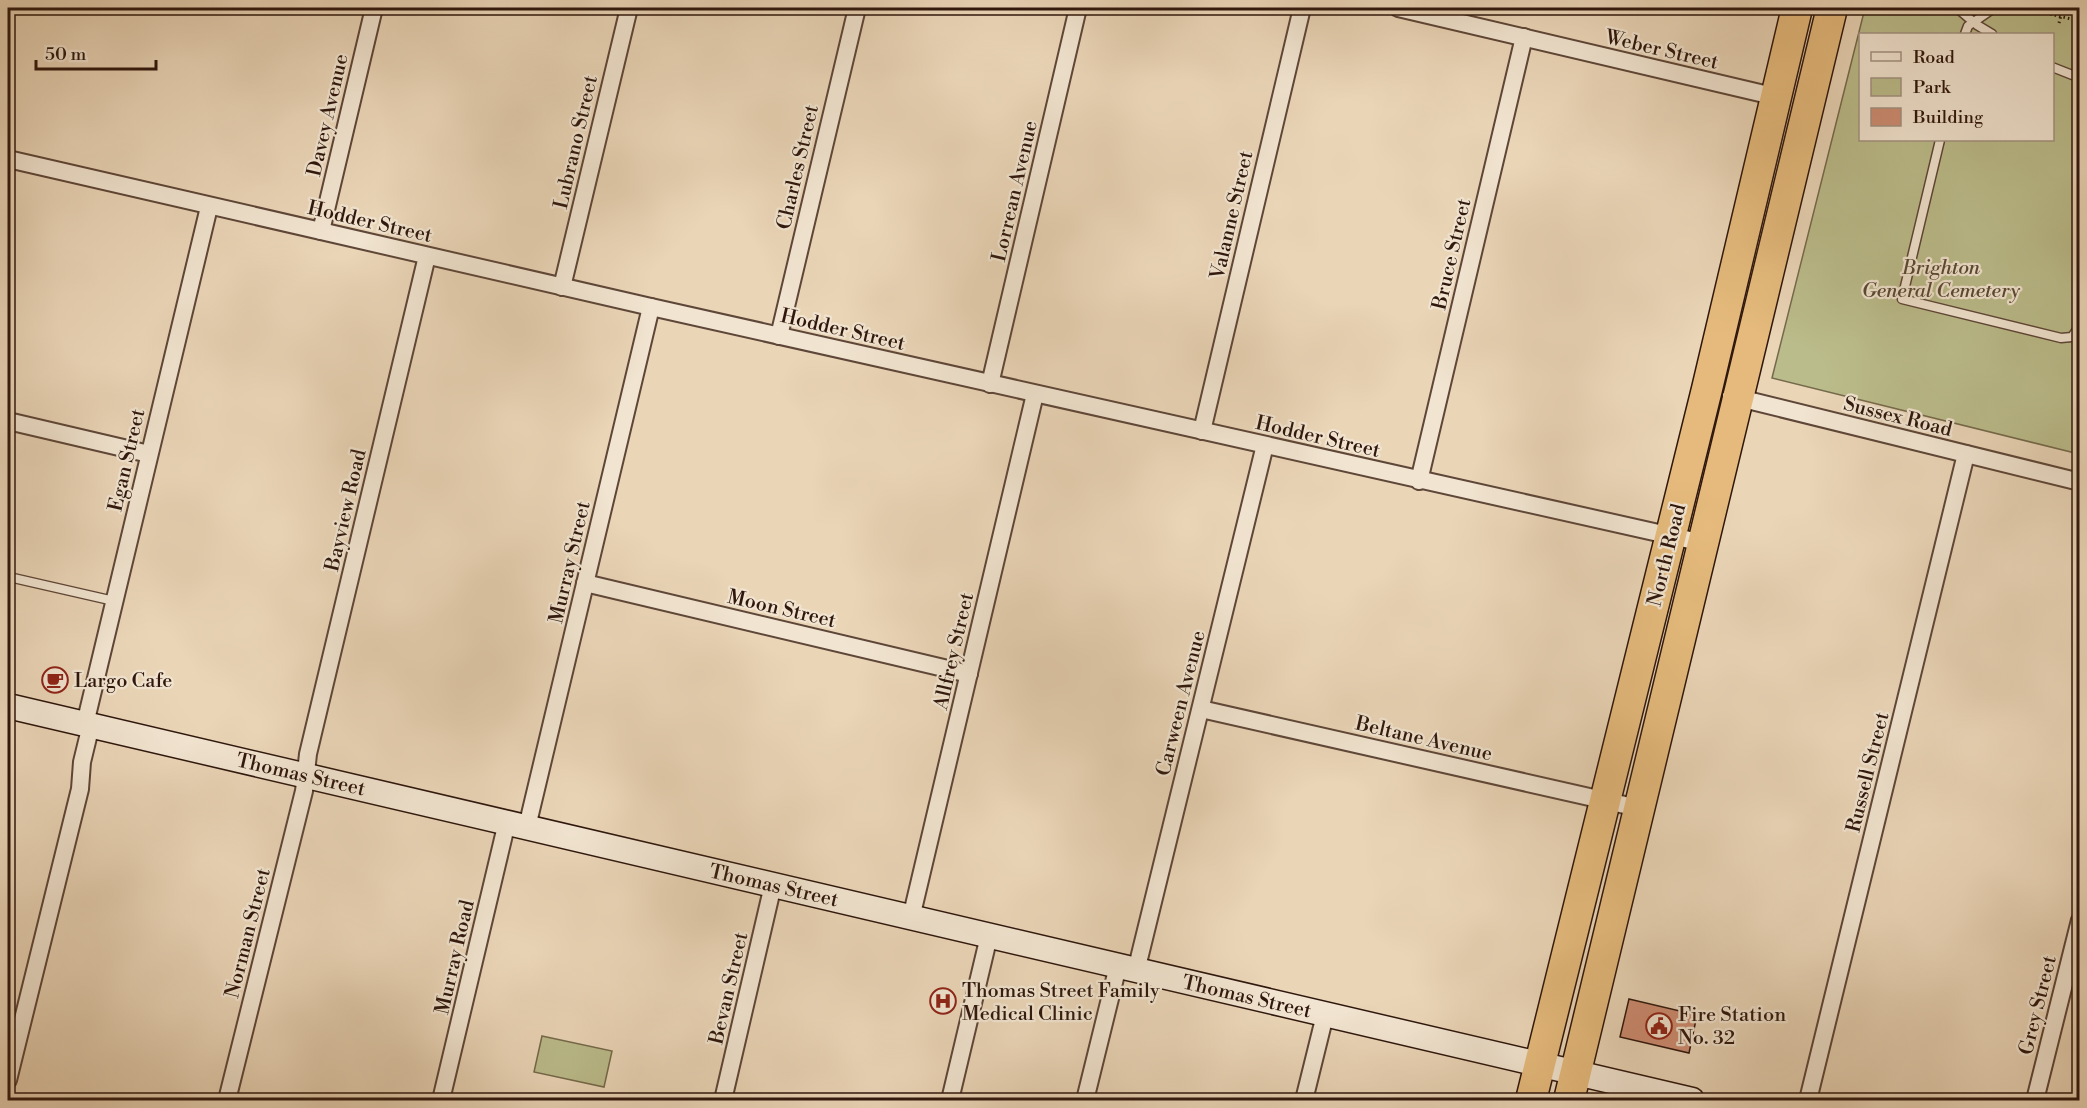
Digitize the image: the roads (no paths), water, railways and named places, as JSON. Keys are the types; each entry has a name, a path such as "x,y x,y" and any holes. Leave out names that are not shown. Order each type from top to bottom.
{"highway":[{"name":"North Road","path":"1531,1101 1671,537 1797,8"},
{"name":"North Road","path":"1573,1087 1638,808 1832,8"},
{"path":"1576,922 1610,931"}],"street":[{"name":"Davey Avenue","path":"321,231 374,8"},
{"name":"Lubrano Street","path":"562,287 629,8"},
{"name":"Charles Street","path":"779,336 857,8"},
{"name":"Lorrean Avenue","path":"990,384 1078,8"},
{"name":"Valanne Street","path":"1202,431 1302,8"},
{"name":"Weber Street","path":"1398,8 1777,97"},
{"name":"Bruce Street","path":"1419,480 1524,38"},
{"name":"Hodder Street","path":"8,159 209,207 990,384 1703,543"},
{"name":"Egan Street","path":"8,1080 80,789 91,764 92,726 114,601 209,207"},
{"name":"Bayview Road","path":"305,775 308,754 427,256"},
{"name":"Murray Street","path":"517,825 585,584 651,307"},
{"name":"Sussex Road","path":"1707,389 2079,482"},
{"name":"Allfrey Street","path":"911,918 1035,394"},
{"path":"8,421 149,454"},
{"name":"Carween Avenue","path":"1085,1101 1127,969 1201,709 1265,446"},
{"name":"Russell Street","path":"1808,1101 1966,454"},
{"name":"Moon Street","path":"585,584 969,674"},
{"name":"Thomas Street","path":"8,706 1540,1064 1573,1087 1692,1101"},
{"name":"Beltane Avenue","path":"1201,709 1638,808"},
{"name":"Norman Street","path":"226,1101 304,791 305,775"},
{"name":"Murray Road","path":"441,1101 517,825"},
{"name":"Bevan Street","path":"723,1101 773,885"},
{"name":"Grey Street","path":"2035,1101 2079,920"},
{"path":"950,1101 989,936"},
{"path":"1304,1101 1325,1015"}],"lane":[{"path":"1957,8 1990,33"},
{"path":"1965,33 1968,26 1994,8"},
{"path":"2054,69 2079,78"},
{"path":"1940,141 1902,299 2061,338 2072,337 2079,325"},
{"path":"9,577 114,601"}],"place":[{"name":"Largo Cafe","path":"55,680"},
{"name":"Thomas Street Family Medical Clinic","path":"943,1001"},
{"name":"Fire Station No. 32","path":"1659,1026"}],"park label":[{"name":"Brighton General Cemetery","path":"1941,278"}]}
